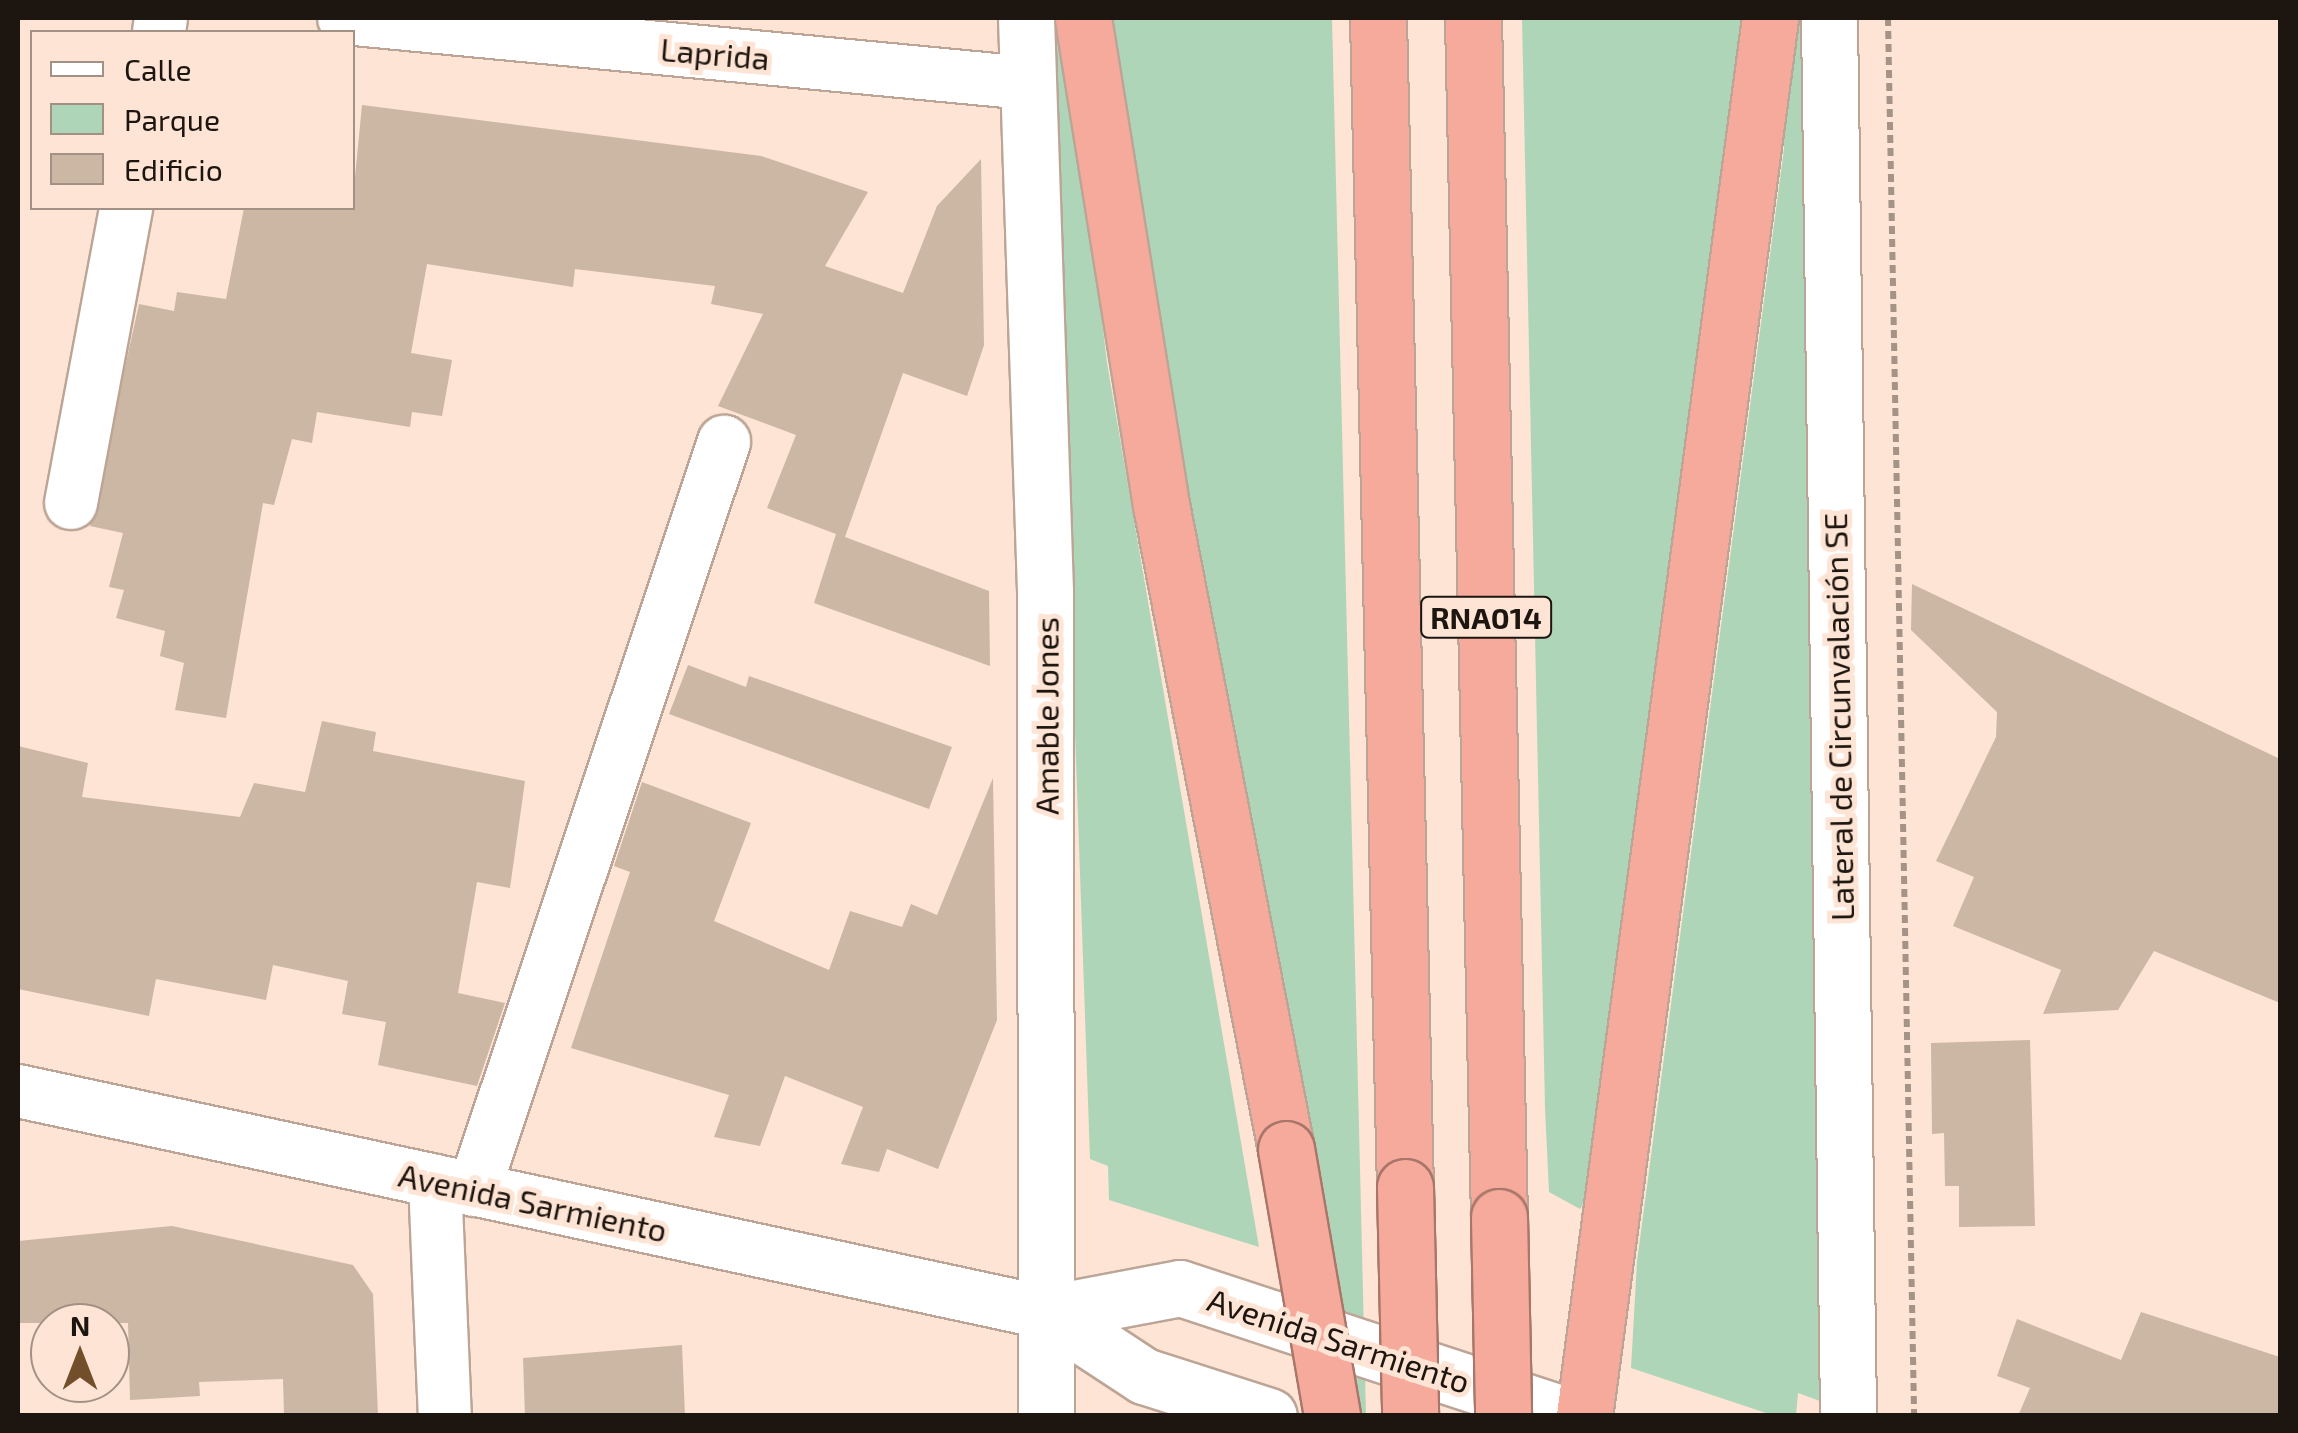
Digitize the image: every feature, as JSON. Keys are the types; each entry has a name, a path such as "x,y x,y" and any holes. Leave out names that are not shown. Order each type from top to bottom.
{"highway":[{"path":"1083,18 1159,491 1286,1150 1332,1416"},
{"name":"RNA014","path":"1378,18 1410,1416"},
{"name":"RNA014","path":"1473,18 1503,1416"},
{"path":"1584,1416 1602,1251 1770,18"}],"street":[{"name":"Laprida","path":"344,18 1027,83"},
{"name":"Amable Jones","path":"1026,18 1045,592 1046,1416"},
{"name":"Lateral de Circunvalación SE","path":"1830,18 1848,1416"},
{"path":"71,503 126,210"},
{"path":"445,1416 455,1186 724,442"},
{"name":"Avenida Sarmiento","path":"18,1091 1048,1313 1144,1376 1269,1416"},
{"name":"Avenida Sarmiento","path":"1048,1313 1180,1288 1569,1416"}],"path":[{"path":"1888,18 1914,1416"}],"green space":[{"path":"1050,18 1066,18 1107,363 1259,1247 1109,1200 1108,1166 1090,1159"},
{"path":"1100,18 1332,18 1366,1415 1353,1415"},
{"path":"1522,18 1754,18 1589,1195 1580,1209 1549,1192"},
{"path":"1785,18 1804,18 1820,1401 1798,1393 1796,1415 1772,1415 1631,1368 1637,1262 1784,149"}],"building":[{"path":"362,105 761,156 868,192 825,266 903,293 937,206 981,159 984,345 967,396 903,373 845,537 989,591 990,666 814,603 836,534 767,508 796,435 718,406 763,314 711,304 715,286 575,269 573,287 427,264 411,353 452,360 442,416 412,412 410,427 317,412 312,443 292,439 274,505 263,503 226,718 175,710 184,663 160,656 165,631 116,618 124,590 109,587 123,533 90,526 139,304 174,311 177,292 226,299 244,210 355,210"},
{"path":"1912,584 2280,759 2280,1003 2154,951 2118,1010 2043,1014 2061,970 1953,926 1974,877 1936,861 1996,737 1997,712 1911,630"},
{"path":"688,665 746,687 749,676 952,747 929,809 669,714"},
{"path":"322,721 376,732 373,751 525,781 510,888 477,882 458,993 505,1003 477,1086 378,1065 386,1022 342,1014 348,981 273,965 266,1000 156,979 149,1016 18,989 18,746 88,763 82,797 240,817 254,783 305,792"},
{"path":"993,778 997,1020 938,1169 887,1149 879,1172 841,1164 863,1107 785,1076 760,1146 714,1137 729,1095 571,1048 630,872 614,866 642,782 751,823 714,921 829,970 850,911 902,927 911,904 937,915"},
{"path":"2030,1040 2035,1226 1959,1227 1959,1186 1945,1186 1944,1133 1932,1134 1931,1043"},
{"path":"172,1226 353,1265 373,1294 378,1416 284,1416 283,1379 199,1382 200,1396 130,1400 130,1303 30,1303 30,1323 18,1323 18,1241"},
{"path":"2141,1312 2280,1357 2280,1416 2018,1416 2030,1388 1997,1376 2017,1319 2121,1360"},
{"path":"682,1345 685,1416 525,1416 523,1358"}]}
